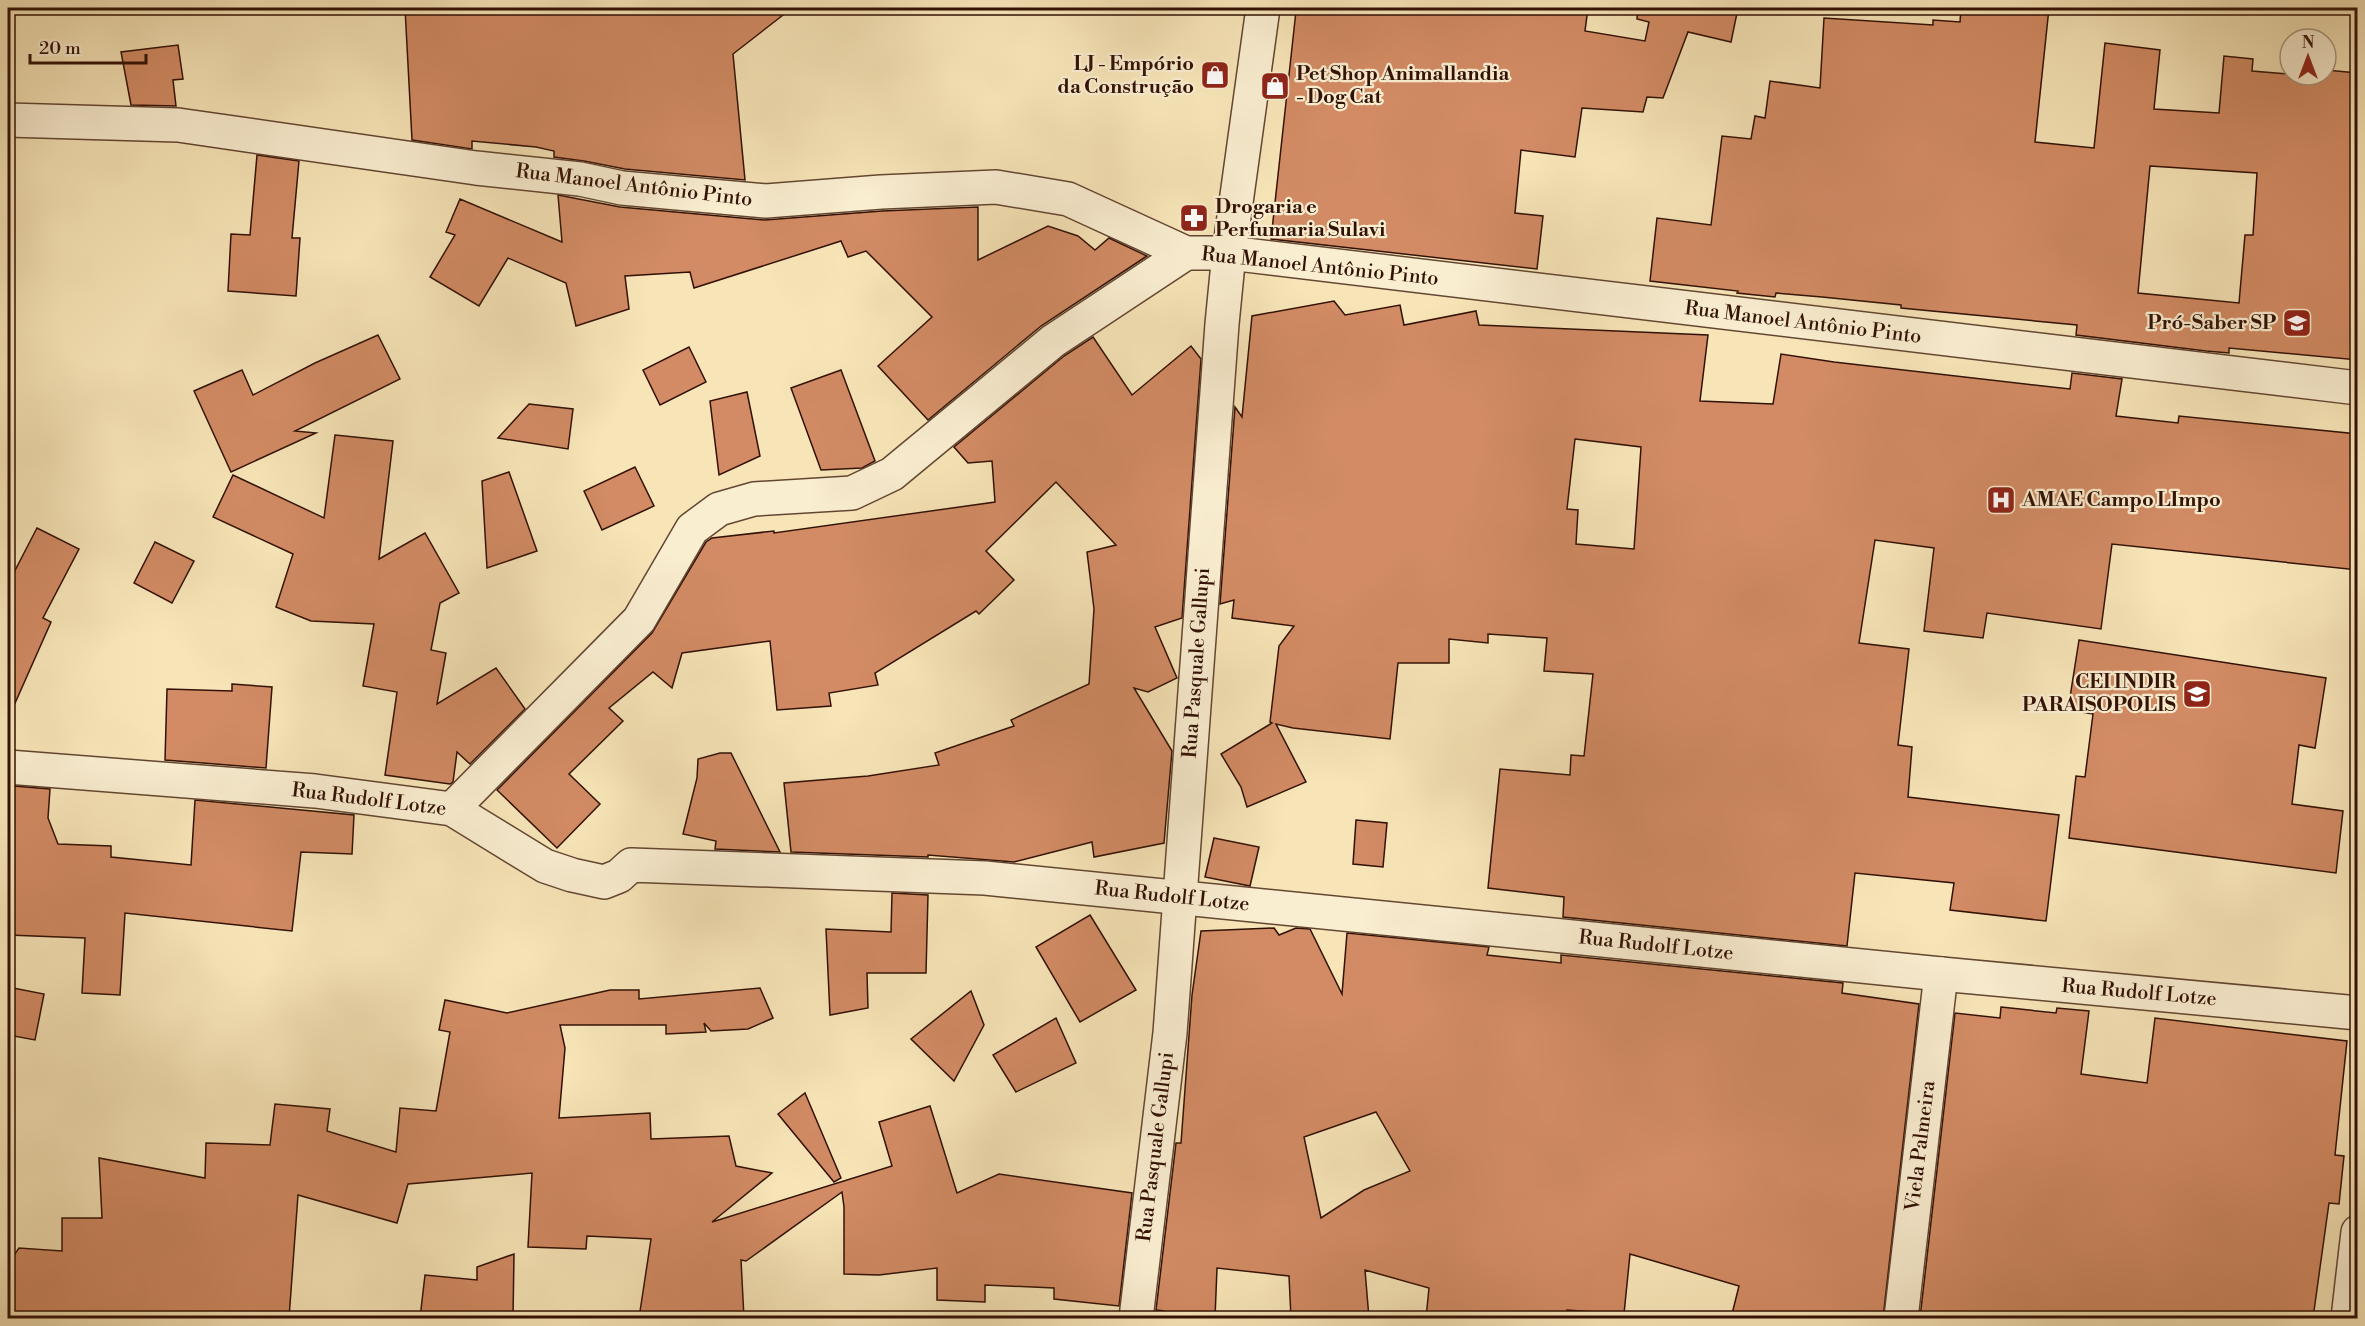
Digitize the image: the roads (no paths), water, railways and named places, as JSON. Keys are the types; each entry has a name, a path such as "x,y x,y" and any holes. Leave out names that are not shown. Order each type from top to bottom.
{"street":[{"name":"Rua Pasquale Gallupi","path":"1136,1318 1170,1033 1216,400 1229,253 1263,8"},
{"name":"Rua Manoel Antônio Pinto","path":"8,120 178,125 476,168 580,179 622,188 766,201 881,192 996,187 1068,199 1186,253 1229,253 2358,388"},
{"path":"452,809 639,620 692,529 719,509 754,499 852,493 892,474 1053,341 1186,253"},
{"name":"Rua Rudolf Lotze","path":"8,767 315,791 452,809 545,866 604,882 619,876 631,865 986,878 1941,974 2358,1013"},
{"name":"Viela Palmeira","path":"1901,1318 1941,974"},
{"path":"2348,1318 2358,1233"}],"place":[{"name":"LJ - Empório da Construção","path":"1215,75"},
{"name":"Pet Shop Animallandia - Dog Cat","path":"1275,86"},
{"name":"Drogaria e Perfumaria Sulavi","path":"1194,218"},
{"name":"Pró-Saber SP","path":"2297,323"},
{"name":"AMAE Campo LImpo","path":"2001,500"},
{"name":"CEI INDIR PARAISOPOLIS","path":"2197,694"}]}
